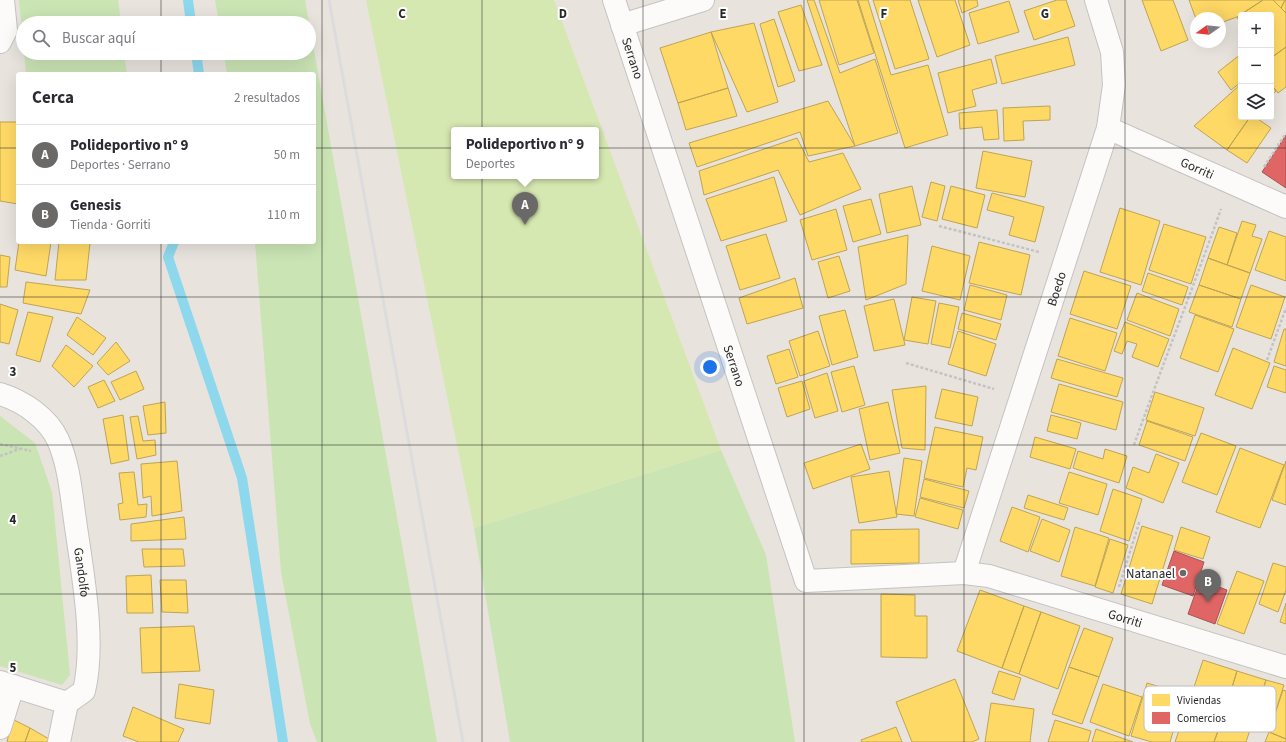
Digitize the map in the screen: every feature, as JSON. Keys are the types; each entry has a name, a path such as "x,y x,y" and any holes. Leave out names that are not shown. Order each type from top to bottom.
{"street":[{"path":"3,0 3,36"},
{"name":"Serrano","path":"614,0 806,581 964,573"},
{"path":"622,25 702,0"},
{"name":"Boedo","path":"964,573 1108,128 1114,85 1112,52 1096,0"},
{"name":"Gorriti","path":"1108,128 1286,207"},
{"name":"Gandolfo","path":"0,394 28,407 45,421 58,439 67,467 86,593 89,671 84,691 67,703"},
{"name":"Gorriti","path":"964,573 989,576 1111,612 1286,667"},
{"path":"0,728 7,684 67,703 60,742"}],"path":[{"path":"1134,445 1159,374 1240,187 1286,133"},
{"path":"939,226 1066,259"},
{"path":"1267,360 1286,308"},
{"path":"906,363 1022,397"},
{"path":"0,456 22,449"},
{"path":"1111,612 1140,520"}],"green space":[{"path":"19,0 118,0 120,16 21,16"},
{"path":"215,0 305,0 308,16 218,16"},
{"path":"366,0 554,0 721,450 474,528"},
{"path":"25,60 125,60 127,72 26,72"},
{"path":"225,60 316,60 437,742 317,742 310,724 281,572 255,244 316,244 316,72 227,72"},
{"path":"0,416 35,443 52,492 70,675 62,685 0,666"},
{"path":"721,450 766,555 795,742 510,742 474,528"}],"building: Viviendas":[{"path":"807,0 814,0 840,73 875,59 898,133 855,146"},
{"path":"819,0 857,0 874,53 839,65"},
{"path":"858,0 868,0 891,75 928,65 948,135 905,148"},
{"path":"873,0 910,0 929,59 895,69"},
{"path":"918,0 955,0 970,45 937,57"},
{"path":"958,0 977,0 978,6 962,13"},
{"path":"1057,0 1066,0 1075,26 1034,40 1024,11"},
{"path":"1142,0 1173,0 1188,40 1161,51"},
{"path":"1189,0 1263,0 1245,12 1238,12 1237,17 1226,21 1226,12 1193,12"},
{"path":"1263,0 1273,0 1286,13 1286,47 1274,56 1274,12 1245,12"},
{"path":"1273,0 1285,0 1281,8"},
{"path":"1286,0 1286,13 1281,8"},
{"path":"1009,1 1019,32 978,44 969,13"},
{"path":"801,5 822,65 799,71 778,12"},
{"path":"774,19 795,81 778,87 760,24"},
{"path":"754,23 778,102 747,112 711,32"},
{"path":"711,32 728,88 678,103 660,48"},
{"path":"1068,37 1075,65 1002,84 995,56"},
{"path":"1286,47 1286,87 1278,93 1274,88 1274,56"},
{"path":"1238,56 1238,84 1231,90 1218,72"},
{"path":"991,59 997,83 972,90 976,106 948,113 938,73"},
{"path":"1238,87 1238,120 1248,120 1227,150 1194,126"},
{"path":"728,88 737,116 686,130 678,103"},
{"path":"828,101 855,146 808,156 800,132 697,167 689,143"},
{"path":"1050,106 1050,120 1023,121 1024,140 1004,141 1003,108"},
{"path":"997,110 999,139 984,140 982,127 960,129 959,113"},
{"path":"1248,120 1259,120 1271,128 1247,163 1227,150"},
{"path":"0,122 16,122 16,204 0,201"},
{"path":"797,138 809,162 843,153 861,189 800,215 778,170 704,195 699,171"},
{"path":"983,151 1032,161 1025,197 976,188"},
{"path":"774,177 787,221 721,241 706,199"},
{"path":"931,182 945,186 937,221 922,217"},
{"path":"912,186 921,225 887,233 879,194"},
{"path":"951,186 985,195 977,228 942,219"},
{"path":"992,193 1044,207 1035,242 1009,235 1014,217 987,210"},
{"path":"871,199 881,234 853,242 843,206"},
{"path":"1120,208 1160,221 1141,285 1100,272"},
{"path":"836,209 847,250 812,260 800,220"},
{"path":"1242,221 1256,225 1252,236 1262,239 1250,273 1227,265"},
{"path":"1164,224 1206,237 1191,284 1149,270"},
{"path":"1219,227 1237,233 1227,265 1208,258"},
{"path":"1269,231 1286,237 1286,281 1255,270"},
{"path":"766,234 780,278 740,290 726,246"},
{"path":"908,235 906,284 866,300 858,247"},
{"path":"979,242 1030,255 1021,295 969,283"},
{"path":"19,244 51,244 46,276 15,270"},
{"path":"59,244 90,244 86,280 55,280"},
{"path":"932,246 970,256 960,300 922,291"},
{"path":"0,255 10,257 7,287 0,287"},
{"path":"839,256 850,291 828,298 818,262"},
{"path":"1208,258 1250,273 1241,299 1199,285"},
{"path":"1084,271 1131,286 1117,329 1070,314"},
{"path":"1148,273 1188,287 1182,305 1142,291"},
{"path":"795,278 803,308 747,324 739,298"},
{"path":"26,282 90,290 81,314 23,303"},
{"path":"970,285 1007,295 1001,320 964,310"},
{"path":"1199,285 1241,299 1232,327 1189,312"},
{"path":"1251,285 1285,297 1271,339 1236,327"},
{"path":"1137,293 1179,309 1170,336 1127,320"},
{"path":"912,297 936,301 928,344 904,340"},
{"path":"894,299 905,345 874,351 864,306"},
{"path":"939,303 959,307 950,348 931,344"},
{"path":"0,304 18,310 9,344 0,342"},
{"path":"845,310 858,357 832,365 819,316"},
{"path":"28,312 53,317 40,362 16,355"},
{"path":"962,313 1001,324 996,340 958,329"},
{"path":"1195,315 1234,329 1218,372 1180,358"},
{"path":"77,317 106,338 93,355 67,335"},
{"path":"1070,318 1117,333 1105,371 1058,356"},
{"path":"1125,322 1169,339 1158,367 1132,357 1137,344 1127,341 1122,354 1114,351"},
{"path":"1284,329 1286,329 1286,366 1274,362"},
{"path":"818,331 830,366 800,376 789,341"},
{"path":"958,331 996,344 986,376 948,364"},
{"path":"116,342 130,361 108,375 97,363"},
{"path":"66,345 93,366 74,387 52,366"},
{"path":"1233,348 1270,363 1252,409 1215,395"},
{"path":"789,349 798,377 776,384 767,356"},
{"path":"1057,359 1123,378 1117,397 1051,378"},
{"path":"854,366 865,405 842,412 831,372"},
{"path":"1274,366 1286,370 1286,393 1267,387"},
{"path":"136,371 144,389 120,400 111,382"},
{"path":"827,373 838,411 815,418 804,381"},
{"path":"104,380 115,401 98,408 88,387"},
{"path":"802,381 810,409 787,417 778,388"},
{"path":"1059,384 1123,402 1116,430 1051,412"},
{"path":"926,386 925,450 902,448 892,390"},
{"path":"942,389 978,397 972,426 935,418"},
{"path":"1155,392 1204,408 1195,436 1146,420"},
{"path":"165,402 166,433 148,435 143,406"},
{"path":"888,402 900,453 870,460 859,409"},
{"path":"123,415 129,460 111,464 103,419"},
{"path":"1051,415 1081,423 1077,439 1047,431"},
{"path":"138,416 143,441 155,440 156,455 137,459 130,417"},
{"path":"1147,421 1193,437 1185,461 1139,445"},
{"path":"935,427 983,437 976,470 967,468 963,487 924,478"},
{"path":"1201,433 1236,446 1217,495 1182,482"},
{"path":"1035,437 1076,449 1070,469 1030,457"},
{"path":"861,444 870,469 813,489 804,463"},
{"path":"1240,448 1284,465 1260,528 1216,512"},
{"path":"1105,449 1127,456 1119,483 1073,468 1078,451 1103,459"},
{"path":"1156,454 1179,463 1163,503 1126,488 1133,467 1149,473"},
{"path":"904,458 922,461 914,516 896,514"},
{"path":"177,461 182,511 152,516 151,496 143,498 141,464"},
{"path":"1286,461 1286,505 1272,500"},
{"path":"889,471 897,517 859,523 851,477"},
{"path":"134,472 138,505 147,504 146,517 120,520 118,504 123,503 119,473"},
{"path":"1069,472 1107,484 1098,515 1059,503"},
{"path":"924,479 969,491 964,508 920,497"},
{"path":"1113,489 1142,499 1129,541 1100,531"},
{"path":"1028,495 1068,508 1064,520 1024,508"},
{"path":"920,498 963,510 958,529 915,517"},
{"path":"1012,507 1040,517 1028,552 1000,541"},
{"path":"184,517 186,539 131,541 131,524"},
{"path":"1042,519 1070,530 1059,562 1030,551"},
{"path":"1142,526 1173,536 1152,604 1121,594"},
{"path":"1075,527 1109,538 1095,586 1061,576"},
{"path":"1181,527 1210,537 1203,559 1174,550"},
{"path":"919,529 919,563 851,564 851,530"},
{"path":"1110,539 1128,545 1113,593 1095,587"},
{"path":"142,549 183,549 185,566 144,567"},
{"path":"1273,563 1286,567 1286,590 1278,612 1259,604"},
{"path":"1237,571 1264,581 1244,634 1217,624"},
{"path":"151,575 153,613 127,613 126,576"},
{"path":"160,580 186,580 188,613 162,612"},
{"path":"980,590 1024,606 1002,668 957,651"},
{"path":"881,594 915,595 915,616 927,616 927,658 881,657"},
{"path":"1286,603 1286,624 1280,622"},
{"path":"1024,606 1041,612 1019,674 1002,668"},
{"path":"1041,612 1080,626 1058,689 1019,674"},
{"path":"194,626 200,671 142,673 140,628"},
{"path":"1084,628 1113,638 1099,677 1069,667"},
{"path":"1203,660 1237,671 1232,686 1194,686"},
{"path":"1069,667 1099,677 1082,724 1052,714"},
{"path":"999,671 1021,678 1014,700 992,693"},
{"path":"1237,671 1266,680 1264,686 1232,686"},
{"path":"955,679 979,739 972,742 912,742 896,702"},
{"path":"1266,680 1284,685 1276,710 1276,686 1264,686"},
{"path":"1147,683 1157,686 1146,686"},
{"path":"179,684 214,690 210,724 175,718"},
{"path":"1103,684 1142,697 1129,736 1090,722"},
{"path":"1283,690 1286,691 1286,739 1269,732 1276,732 1276,711"},
{"path":"1144,693 1144,732 1173,732 1170,742 1152,742 1131,736"},
{"path":"991,703 1034,709 1030,742 985,742"},
{"path":"133,707 184,729 178,742 139,742 123,736"},
{"path":"12,719 30,728 25,742 7,742"},
{"path":"1055,720 1091,731 1088,742 1048,742"},
{"path":"896,727 902,742 862,742 861,740"},
{"path":"30,728 49,739 48,742 25,742"},
{"path":"1096,729 1133,742 1092,742"},
{"path":"1179,732 1218,732 1214,742 1175,742"},
{"path":"1218,732 1249,732 1246,742 1214,742"},
{"path":"1269,732 1286,739 1286,742 1265,742"}],"building: Comercios":[{"path":"1286,135 1286,188 1262,172"},
{"name":"Natanael","path":"1174,551 1204,562 1193,596 1162,585"},
{"path":"1200,580 1227,590 1215,624 1188,614"}],"waterway":[{"path":"188,0 190,16"},
{"path":"197,60 199,72"},
{"path":"173,244 168,257 242,478 283,742"}],"railway":[{"path":"329,0 463,742"}],"place":[{"name":"Polideportivo n° 9","path":"525,225"},
{"name":"Natanael","path":"1183,573"},
{"name":"Genesis","path":"1208,602"}]}
